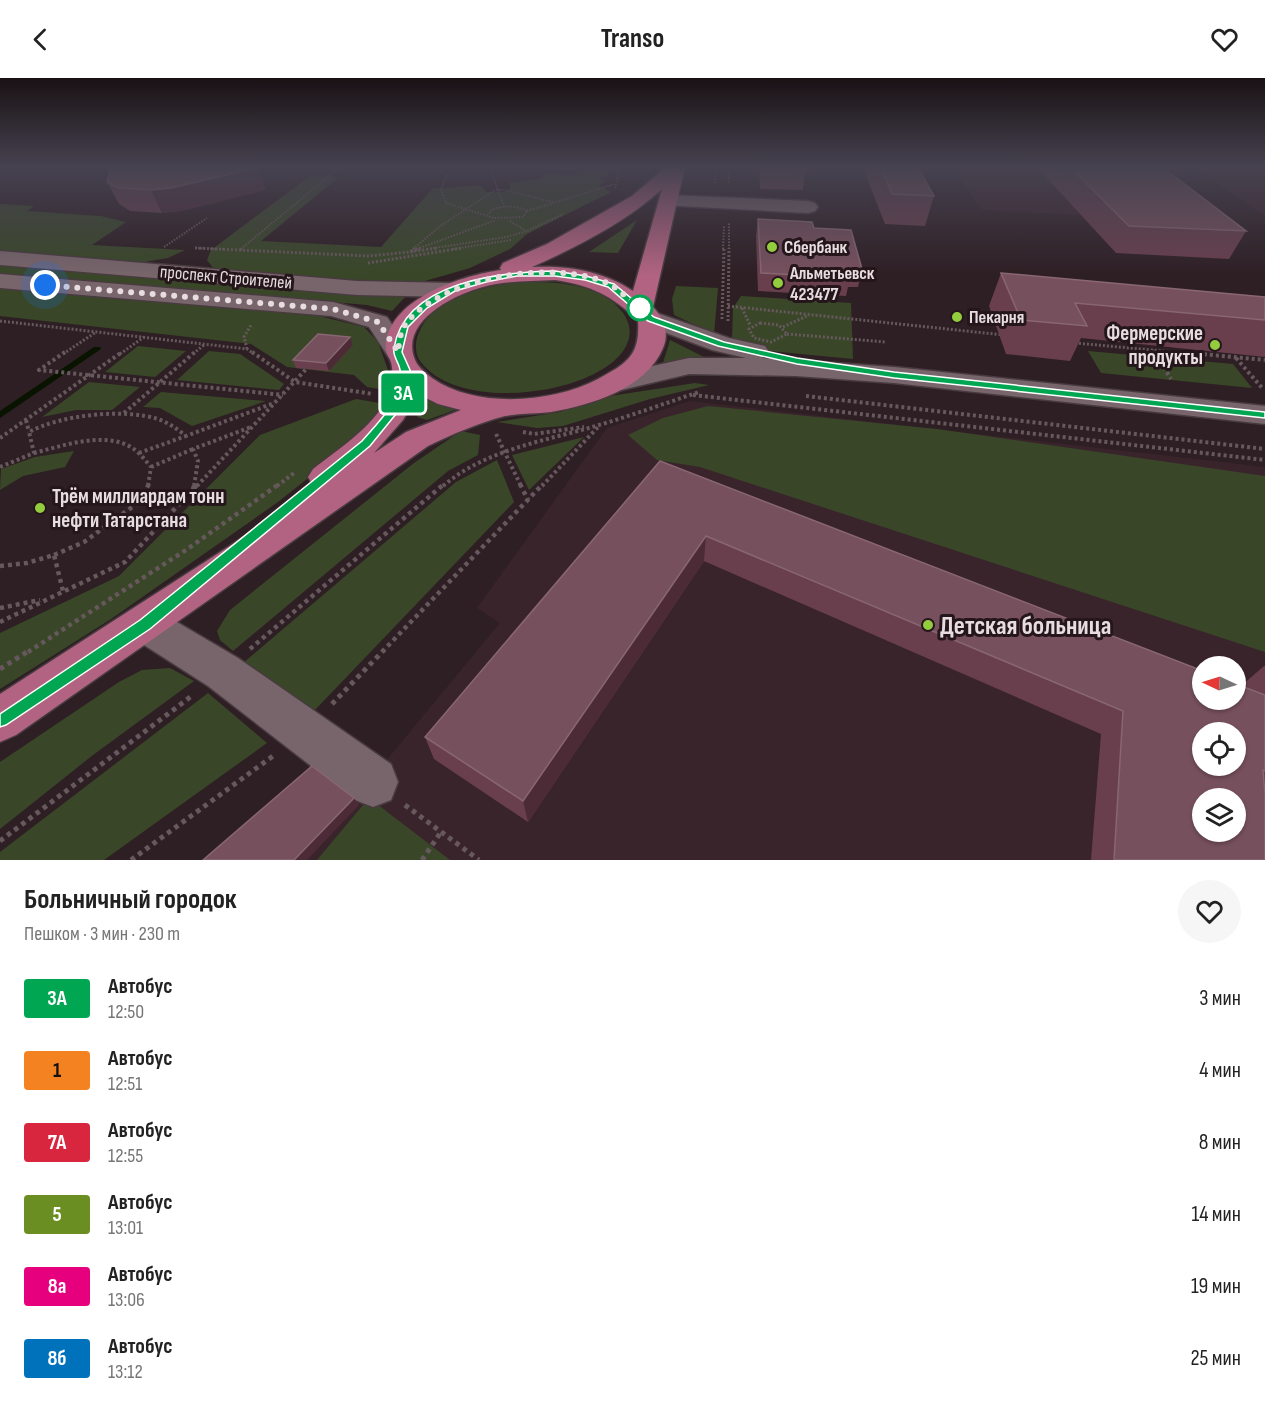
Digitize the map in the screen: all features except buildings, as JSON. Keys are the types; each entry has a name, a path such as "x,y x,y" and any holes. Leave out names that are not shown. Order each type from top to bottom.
{"main road":[{"path":"145,624 366,443 393,412 405,389 401,361 404,327 424,306 453,290 555,249 635,202"},
{"path":"0,720 417,440 452,423 496,409 576,398 613,383 637,366 652,343 645,314 668,202"},
{"path":"485,279 517,274 555,273 586,278 611,285 645,314"},
{"path":"401,361 440,394 476,404 524,406"}],"street":[{"path":"708,202 808,207"},
{"name":"проспект Строителей","path":"0,258 357,288 453,290"},
{"name":"проспект Строителей","path":"0,281 333,309 378,322 401,361"},
{"path":"645,314 726,346 797,361 894,375 1265,415"},
{"path":"613,383 689,366 718,365 894,375"},
{"path":"145,624 223,672 374,782"}],"path":[{"path":"239,250 297,202"},
{"path":"447,202 463,210 488,215 496,220"},
{"path":"404,259 439,227 475,202"},
{"path":"410,252 496,220 523,217 527,211 552,202"},
{"path":"721,203 728,306 727,329"},
{"path":"721,203 712,218 725,226 722,328"},
{"path":"488,215 492,209 504,206 519,206 527,211"},
{"path":"191,248 369,256 506,237 526,231 566,212"},
{"path":"173,247 164,247 207,218"},
{"path":"510,220 526,231"},
{"path":"364,264 516,239"},
{"path":"728,306 1014,337"},
{"path":"741,307 751,326"},
{"path":"783,327 811,315"},
{"path":"0,321 247,349 295,382 382,395"},
{"path":"96,332 39,370 283,395"},
{"path":"787,334 886,342"},
{"path":"0,438 144,337"},
{"path":"1072,342 1265,360"},
{"path":"123,414 206,344"},
{"path":"1152,350 1173,382"},
{"path":"1236,357 1265,391"},
{"path":"0,622 125,562 314,360"},
{"path":"0,841 223,672 454,476 504,452 600,425 693,395 1265,460"},
{"path":"805,395 1265,449"},
{"path":"139,453 276,403"},
{"path":"29,432 36,428 93,415 123,414 148,416 167,422 186,436"},
{"path":"26,420 34,453"},
{"path":"151,467 254,425"},
{"path":"131,860 305,732 600,425"},
{"path":"493,428 528,500"},
{"path":"0,467 34,453 72,444 102,441 127,445 139,453 151,467 150,482 140,502 84,542 54,555 27,563 0,566"},
{"path":"193,490 198,461 194,449"},
{"path":"0,669 165,564 258,501 302,467"},
{"path":"140,502 182,502"},
{"path":"54,555 63,591"},
{"path":"0,608 47,599"},
{"path":"374,782 479,860"},
{"path":"422,860 441,832"}],"shaded area":[{"path":"978,202 1196,202 1222,223 983,210"},
{"path":"1245,202 1265,202 1265,216"},
{"path":"690,401 1265,467 1265,860 304,860 500,623 477,608 607,428"}],"green space":[{"path":"275,202 308,202 261,241 381,247 420,202 590,202 527,234 510,249 470,268 425,281 396,283 214,269 207,260 211,250"},
{"path":"0,204 34,206 27,211 101,216 126,222 92,245 185,250 168,258 144,262 0,251"},
{"path":"637,220 618,253 589,252"},
{"path":"0,264 376,296 406,296 392,311 367,305 0,273"},
{"path":"517,282 560,283 575,286 589,289 614,302 628,322 630,331 626,346 617,358 597,373 565,385 521,393 474,390 453,384 434,375 420,361 416,352 417,338 434,311 459,296 488,287"},
{"path":"676,286 718,288 714,334 674,315 672,299"},
{"path":"0,288 319,316 364,327 378,342 389,373 386,390 367,387 354,375 287,367 251,344 0,316"},
{"path":"741,296 851,303 853,359 770,351 732,342 733,308"},
{"path":"670,340 708,359 707,363 663,363"},
{"path":"138,346 186,351 155,377 105,372"},
{"path":"209,351 240,354 284,384 279,390 177,380"},
{"path":"1088,351 1233,364 1252,388 1101,373"},
{"path":"89,382 140,387 112,410 76,410 42,417"},
{"path":"695,383 709,385 650,399 563,426 537,428 497,422 560,412 610,396"},
{"path":"161,392 266,401 192,426 160,408 143,407"},
{"path":"424,398 454,406 455,410 427,420 417,417 420,403"},
{"path":"356,399 385,404 366,432 278,502 111,619 0,689 0,633 119,576 260,435"},
{"path":"708,406 937,429 1265,476 1265,652 700,467 657,460 628,435 663,418"},
{"path":"461,431 480,435 478,455 448,471 233,651 220,640 217,631 230,610 414,463"},
{"path":"584,437 529,490 512,455"},
{"path":"74,451 65,467 23,476 0,490 1,469 35,457"},
{"path":"497,460 514,502 314,711 243,663 456,482"},
{"path":"170,668 194,681 93,755 0,829 0,762 119,682 142,670"},
{"path":"208,693 267,743 104,860 0,860 0,852"},
{"path":"369,798 450,860 317,860"}],"waterway":[{"path":"0,415 97,349"}],"bus line":[{"name":"3А","path":"0,720 145,624 366,443 393,412 405,389 405,370 398,352 404,327 424,306 453,290 485,279 517,274 555,273 586,278 611,285 651,319 721,344 797,361 894,375 1265,415"}],"place":[{"name":"Сбербанк","path":"772,247"},
{"name":"Альметьевск 423477","path":"778,283"},
{"name":"Пекарня","path":"957,317"},
{"name":"Фермерские продукты","path":"1215,345"},
{"name":"Трём миллиардам тонн нефти Татарстана","path":"40,508"},
{"name":"Детская больница","path":"928,625"}],"route":[{"path":"45,285 333,309 378,322 398,352 404,327 424,306 453,290 485,279 517,274 555,273 586,278 611,285 640,308"}]}
